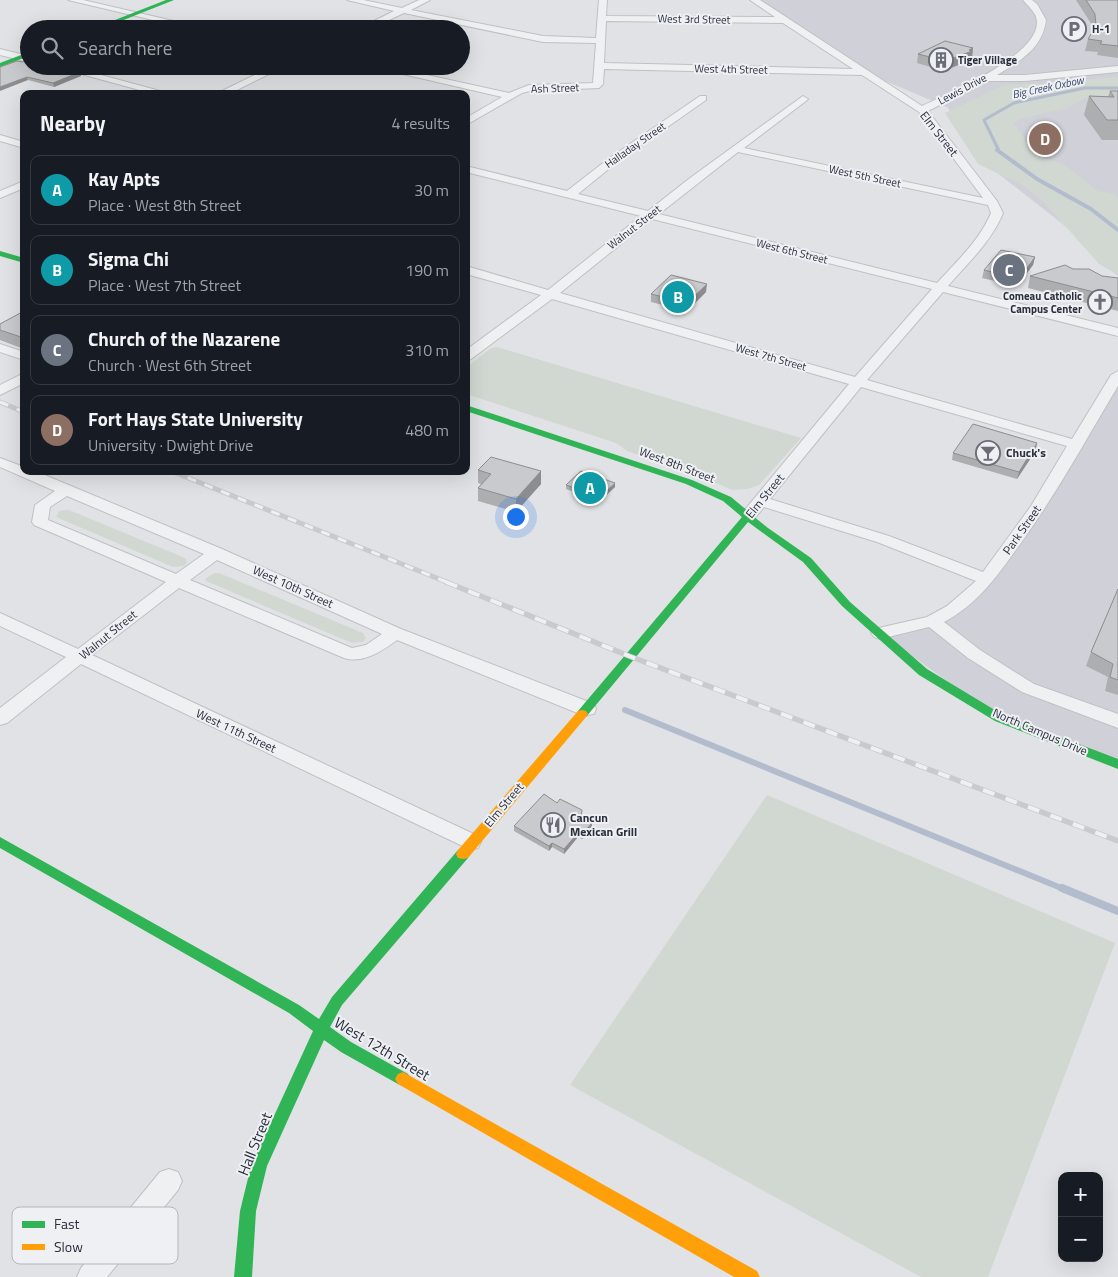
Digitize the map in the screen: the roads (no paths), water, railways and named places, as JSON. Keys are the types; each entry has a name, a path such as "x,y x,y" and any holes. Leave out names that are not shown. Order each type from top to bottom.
{"street":[{"path":"72,0 162,20"},
{"path":"118,20 171,0"},
{"path":"350,0 451,20"},
{"path":"381,20 426,0"},
{"name":"Ash Street","path":"470,120 529,88 596,86 598,84 603,0"},
{"name":"Elm Street","path":"321,1030 337,1001 471,842 587,709 749,516 858,382 886,352 994,223 997,214 993,203 922,110 754,0"},
{"name":"Lewis Drive","path":"922,110 984,78 1025,52 1036,42 1042,20 1034,6 1027,0"},
{"name":"West 3rd Street","path":"602,18 786,20"},
{"path":"470,24 543,39 600,41"},
{"path":"0,52 20,56"},
{"path":"0,65 20,59"},
{"name":"West 4th Street","path":"598,66 864,72"},
{"path":"984,78 1025,78 1118,69"},
{"path":"91,75 150,90"},
{"path":"230,90 262,75"},
{"path":"414,75 511,96"},
{"name":"Halladay Street","path":"569,194 612,161 703,98"},
{"name":"Walnut Street","path":"470,353 803,99"},
{"path":"0,138 20,143"},
{"name":"West 5th Street","path":"736,149 993,203"},
{"name":"West 6th Street","path":"470,170 1118,332"},
{"path":"0,194 20,186"},
{"path":"0,253 20,260"},
{"name":"West 7th Street","path":"470,271 1075,444"},
{"path":"0,348 20,355"},
{"name":"Park Street","path":"880,633 932,622 954,610 986,579 1023,531 1118,375"},
{"path":"0,391 20,380"},
{"name":"West 8th Street","path":"470,409 689,482 726,499 764,530 807,560 846,604"},
{"name":"West 10th Street","path":"0,462 20,470"},
{"name":"West 10th Street","path":"31,475 216,553 395,633 587,709"},
{"path":"66,490 43,505 40,522 350,654 372,650 395,633"},
{"path":"761,501 883,539 986,579"},
{"name":"Walnut Street","path":"0,718 216,553"},
{"name":"North Campus Drive","path":"846,604 923,672 999,718 1118,764"},
{"name":"West 11th Street","path":"0,619 471,842"},
{"path":"932,622 974,654 1028,688 1118,722"},
{"name":"West 12th Street","path":"0,842 294,1008 346,1048 751,1277"},
{"name":"Hall Street","path":"241,1272 248,1211 259,1166 321,1030"},
{"path":"148,1207 170,1181"},
{"path":"90,1277 101,1264"}],"waterway":[{"name":"Big Creek Oxbow","path":"999,151 984,120 1014,103 1085,88 1118,88"},
{"name":"Big Creek Oxbow","path":"997,150 1037,179 1091,209 1118,230"},
{"path":"625,710 1066,890"},
{"path":"1062,888 1118,911"}],"railway":[{"path":"0,402 20,410"},
{"path":"181,475 449,583"},
{"path":"446,582 629,656 1118,841"}],"place":[{"name":"H-1","path":"1074,29"},
{"name":"Tiger Village","path":"941,60"},
{"name":"Fort Hays State University","path":"1045,139"},
{"name":"Church of the Nazarene","path":"1009,270"},
{"name":"Sigma Chi","path":"678,297"},
{"name":"Comeau Catholic Campus Center","path":"1100,302"},
{"name":"Chuck's","path":"988,453"},
{"name":"Kay Apts","path":"590,488"},
{"name":"Cancun Mexican Grill","path":"553,825"}]}
